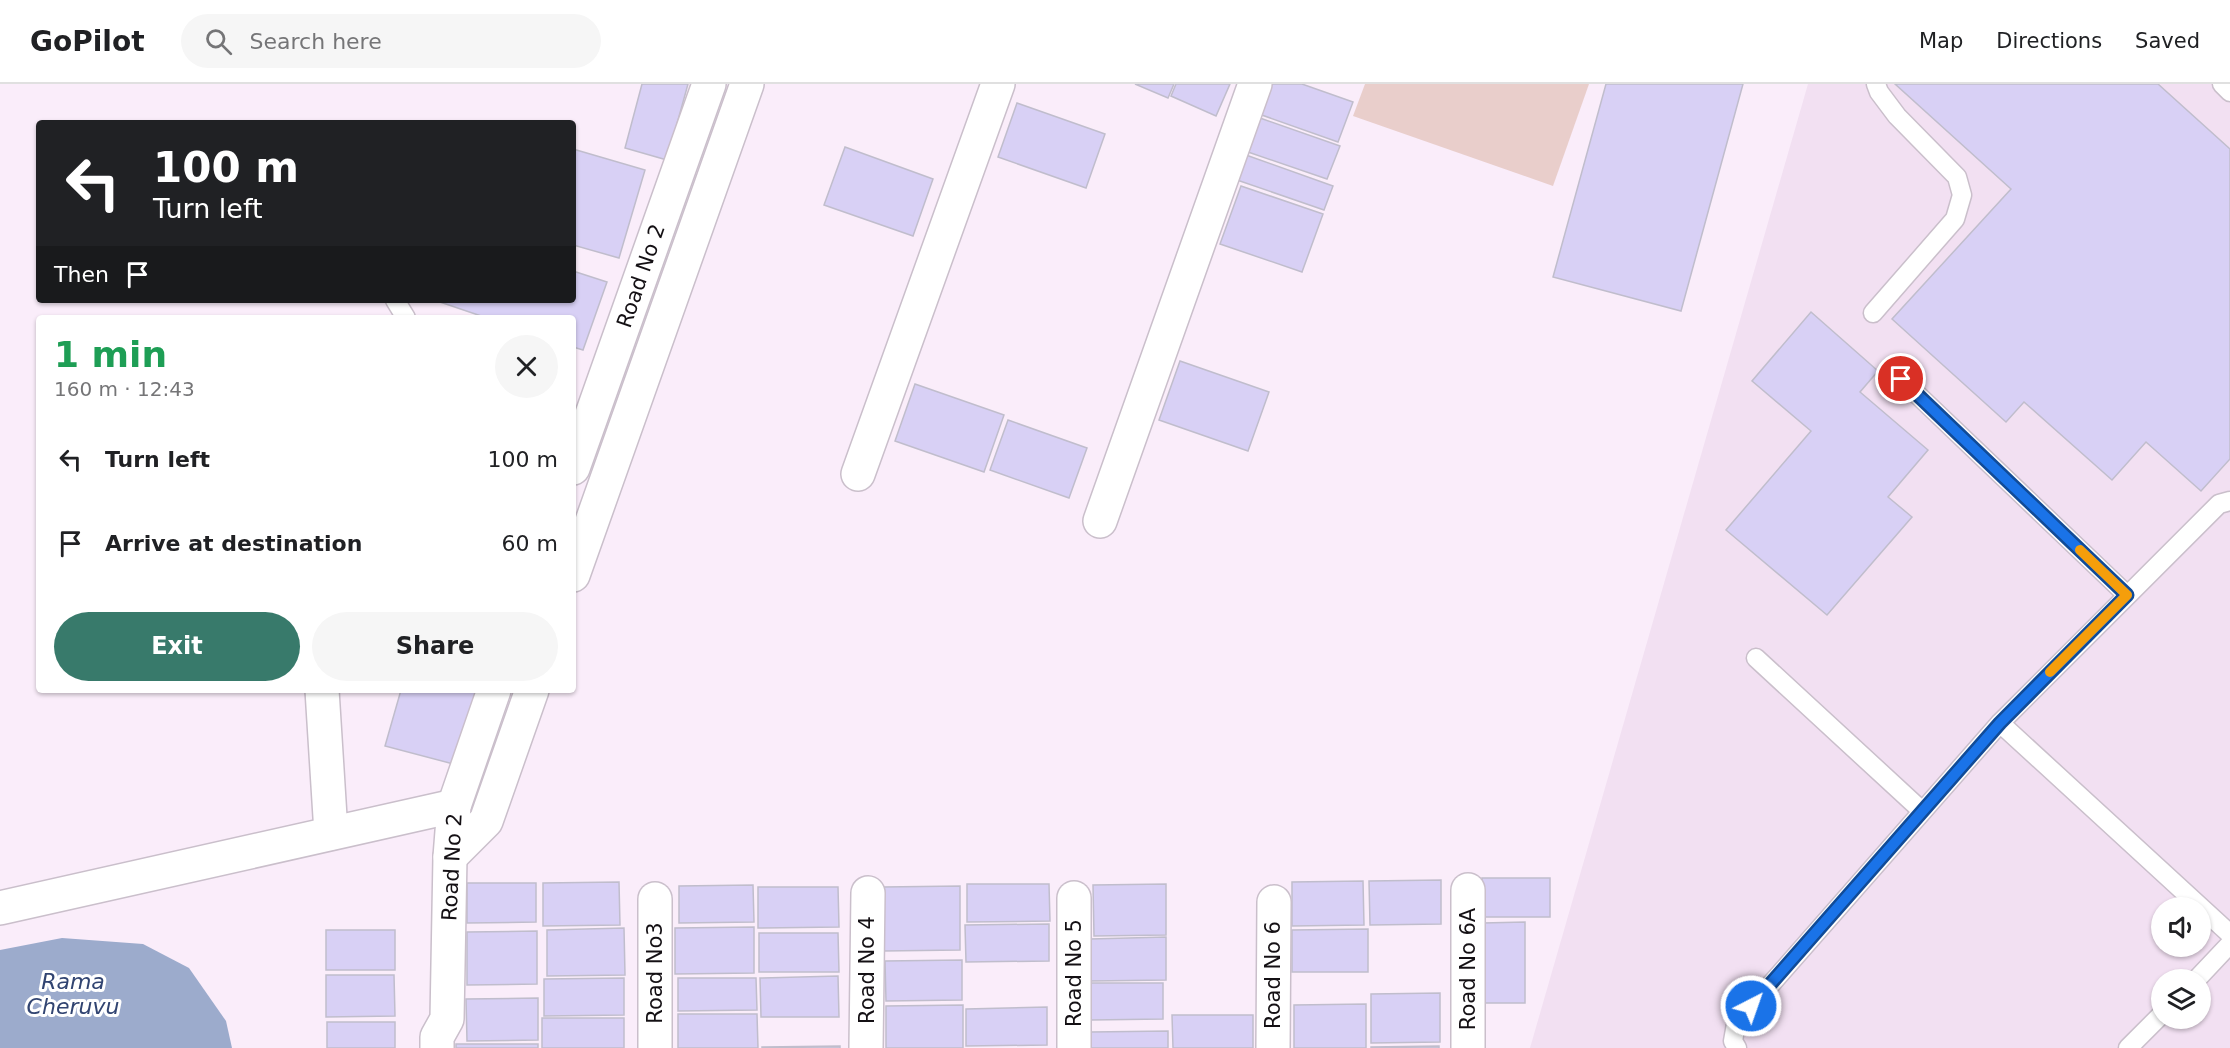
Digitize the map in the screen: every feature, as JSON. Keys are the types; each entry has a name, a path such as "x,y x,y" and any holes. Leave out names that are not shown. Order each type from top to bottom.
{"street":[{"name":"Road No 2","path":"576,448 579,429 709,84"},
{"path":"576,567 747,84"},
{"path":"858,474 998,84"},
{"path":"1100,521 1255,84"},
{"path":"322,693 331,833"},
{"name":"Road No 2","path":"446,1038 450,857 454,806 493,693"},
{"path":"450,857 486,821 531,693"},
{"path":"0,908 454,806"},
{"name":"Road No 6A","path":"1468,890 1468,1048"},
{"name":"Road No 4","path":"866,1048 867,893"},
{"name":"Road No 5","path":"1074,898 1074,1048"},
{"name":"Road No3","path":"655,899 655,1048"},
{"name":"Road No 6","path":"1273,1048 1274,902"}],"lane":[{"path":"1873,313 1955,219 1962,195 1957,177 1897,116 1879,92 1876,84"},
{"path":"1901,379 2127,595"},
{"path":"1737,1048 1733,1041 1736,1024 2000,723 2219,504 2230,501"},
{"path":"1756,658 1923,811"},
{"path":"2000,723 2230,934"},
{"path":"2206,969 2230,944"},
{"path":"2128,1048 2151,1025"}],"shaded area":[{"path":"1365,84 1589,84 1553,186 1353,116"},
{"path":"1808,84 2230,84 2230,1048 1530,1048"}],"water":[{"name":"Rama Cheruvu","path":"62,938 143,944 189,968 226,1021 232,1048 0,1048 0,950"}],"building":[{"path":"642,84 688,84 667,160 625,148"},
{"path":"1135,84 1174,84 1168,98"},
{"path":"1176,84 1230,84 1216,116 1171,96"},
{"path":"1267,84 1302,84 1353,102 1338,142 1256,113"},
{"path":"1606,84 1743,84 1681,311 1553,277"},
{"path":"1895,84 2158,84 2230,149 2230,459 2201,491 2146,442 2112,480 2024,402 2006,422 1892,319 2011,189"},
{"path":"1017,103 1105,134 1086,188 998,157"},
{"path":"1260,118 1340,146 1327,179 1248,152"},
{"path":"845,147 933,179 913,236 824,205"},
{"path":"576,150 645,170 619,258 576,246"},
{"path":"1246,155 1333,186 1324,210 1237,180"},
{"path":"1241,186 1323,214 1302,272 1220,244"},
{"path":"576,272 607,282 583,350 576,348 576,315 478,315 443,303 576,303"},
{"path":"1811,312 1878,371 1860,392 1928,450 1888,497 1912,517 1827,615 1726,530 1811,431 1752,381"},
{"path":"1180,361 1269,392 1248,451 1159,420"},
{"path":"915,384 1004,415 984,472 895,441"},
{"path":"1008,420 1087,448 1069,498 990,470"},
{"path":"400,693 482,693 461,766 385,746"},
{"path":"1482,878 1550,878 1550,917 1482,917"},
{"path":"1441,880 1441,924 1370,925 1369,881"},
{"path":"1363,881 1364,925 1292,926 1292,882"},
{"path":"619,882 620,925 543,926 543,883"},
{"path":"467,883 536,883 536,922 467,923"},
{"path":"967,884 1049,884 1050,921 967,922"},
{"path":"1166,884 1166,935 1094,936 1093,885"},
{"path":"753,885 754,922 679,923 679,886"},
{"path":"960,886 960,950 883,951 883,887"},
{"path":"758,887 838,887 839,927 758,928"},
{"path":"1525,922 1525,1003 1483,1003 1483,923"},
{"path":"1049,924 1049,961 966,962 965,925"},
{"path":"754,927 754,973 675,974 675,928"},
{"path":"624,928 625,975 547,976 547,930"},
{"path":"1368,929 1368,972 1292,972 1292,930"},
{"path":"326,930 395,930 395,970 326,970"},
{"path":"537,931 537,984 467,985 467,932"},
{"path":"759,933 838,933 839,972 759,972"},
{"path":"1166,937 1166,980 1091,981 1090,939"},
{"path":"962,960 962,1000 886,1001 885,961"},
{"path":"326,975 394,975 395,1016 326,1017"},
{"path":"838,976 839,1017 761,1017 760,978"},
{"path":"624,978 624,1015 544,1016 544,979"},
{"path":"678,978 756,978 757,1010 678,1011"},
{"path":"1091,983 1163,983 1163,1019 1091,1020"},
{"path":"1440,993 1440,1042 1371,1043 1371,994"},
{"path":"538,998 538,1040 467,1041 466,999"},
{"path":"1366,1004 1366,1048 1294,1048 1294,1005"},
{"path":"963,1005 963,1048 886,1048 886,1006"},
{"path":"1047,1007 1047,1045 966,1046 966,1009"},
{"path":"678,1014 757,1014 758,1048 678,1048"},
{"path":"1172,1015 1253,1015 1253,1048 1173,1048"},
{"path":"542,1018 624,1018 624,1048 542,1048"},
{"path":"327,1022 395,1022 395,1048 327,1048"},
{"path":"1168,1031 1168,1048 1091,1048 1091,1032"},
{"path":"456,1044 538,1044 538,1048 456,1048"},
{"path":"840,1046 840,1048 762,1048 762,1047"},
{"path":"1439,1046 1439,1048 1371,1048 1371,1047"}],"slow traffic":[{"path":"2050,672 2127,595 2080,550"}],"route":[{"path":"1751,1006 2000,723 2127,595 1901,379"}]}
